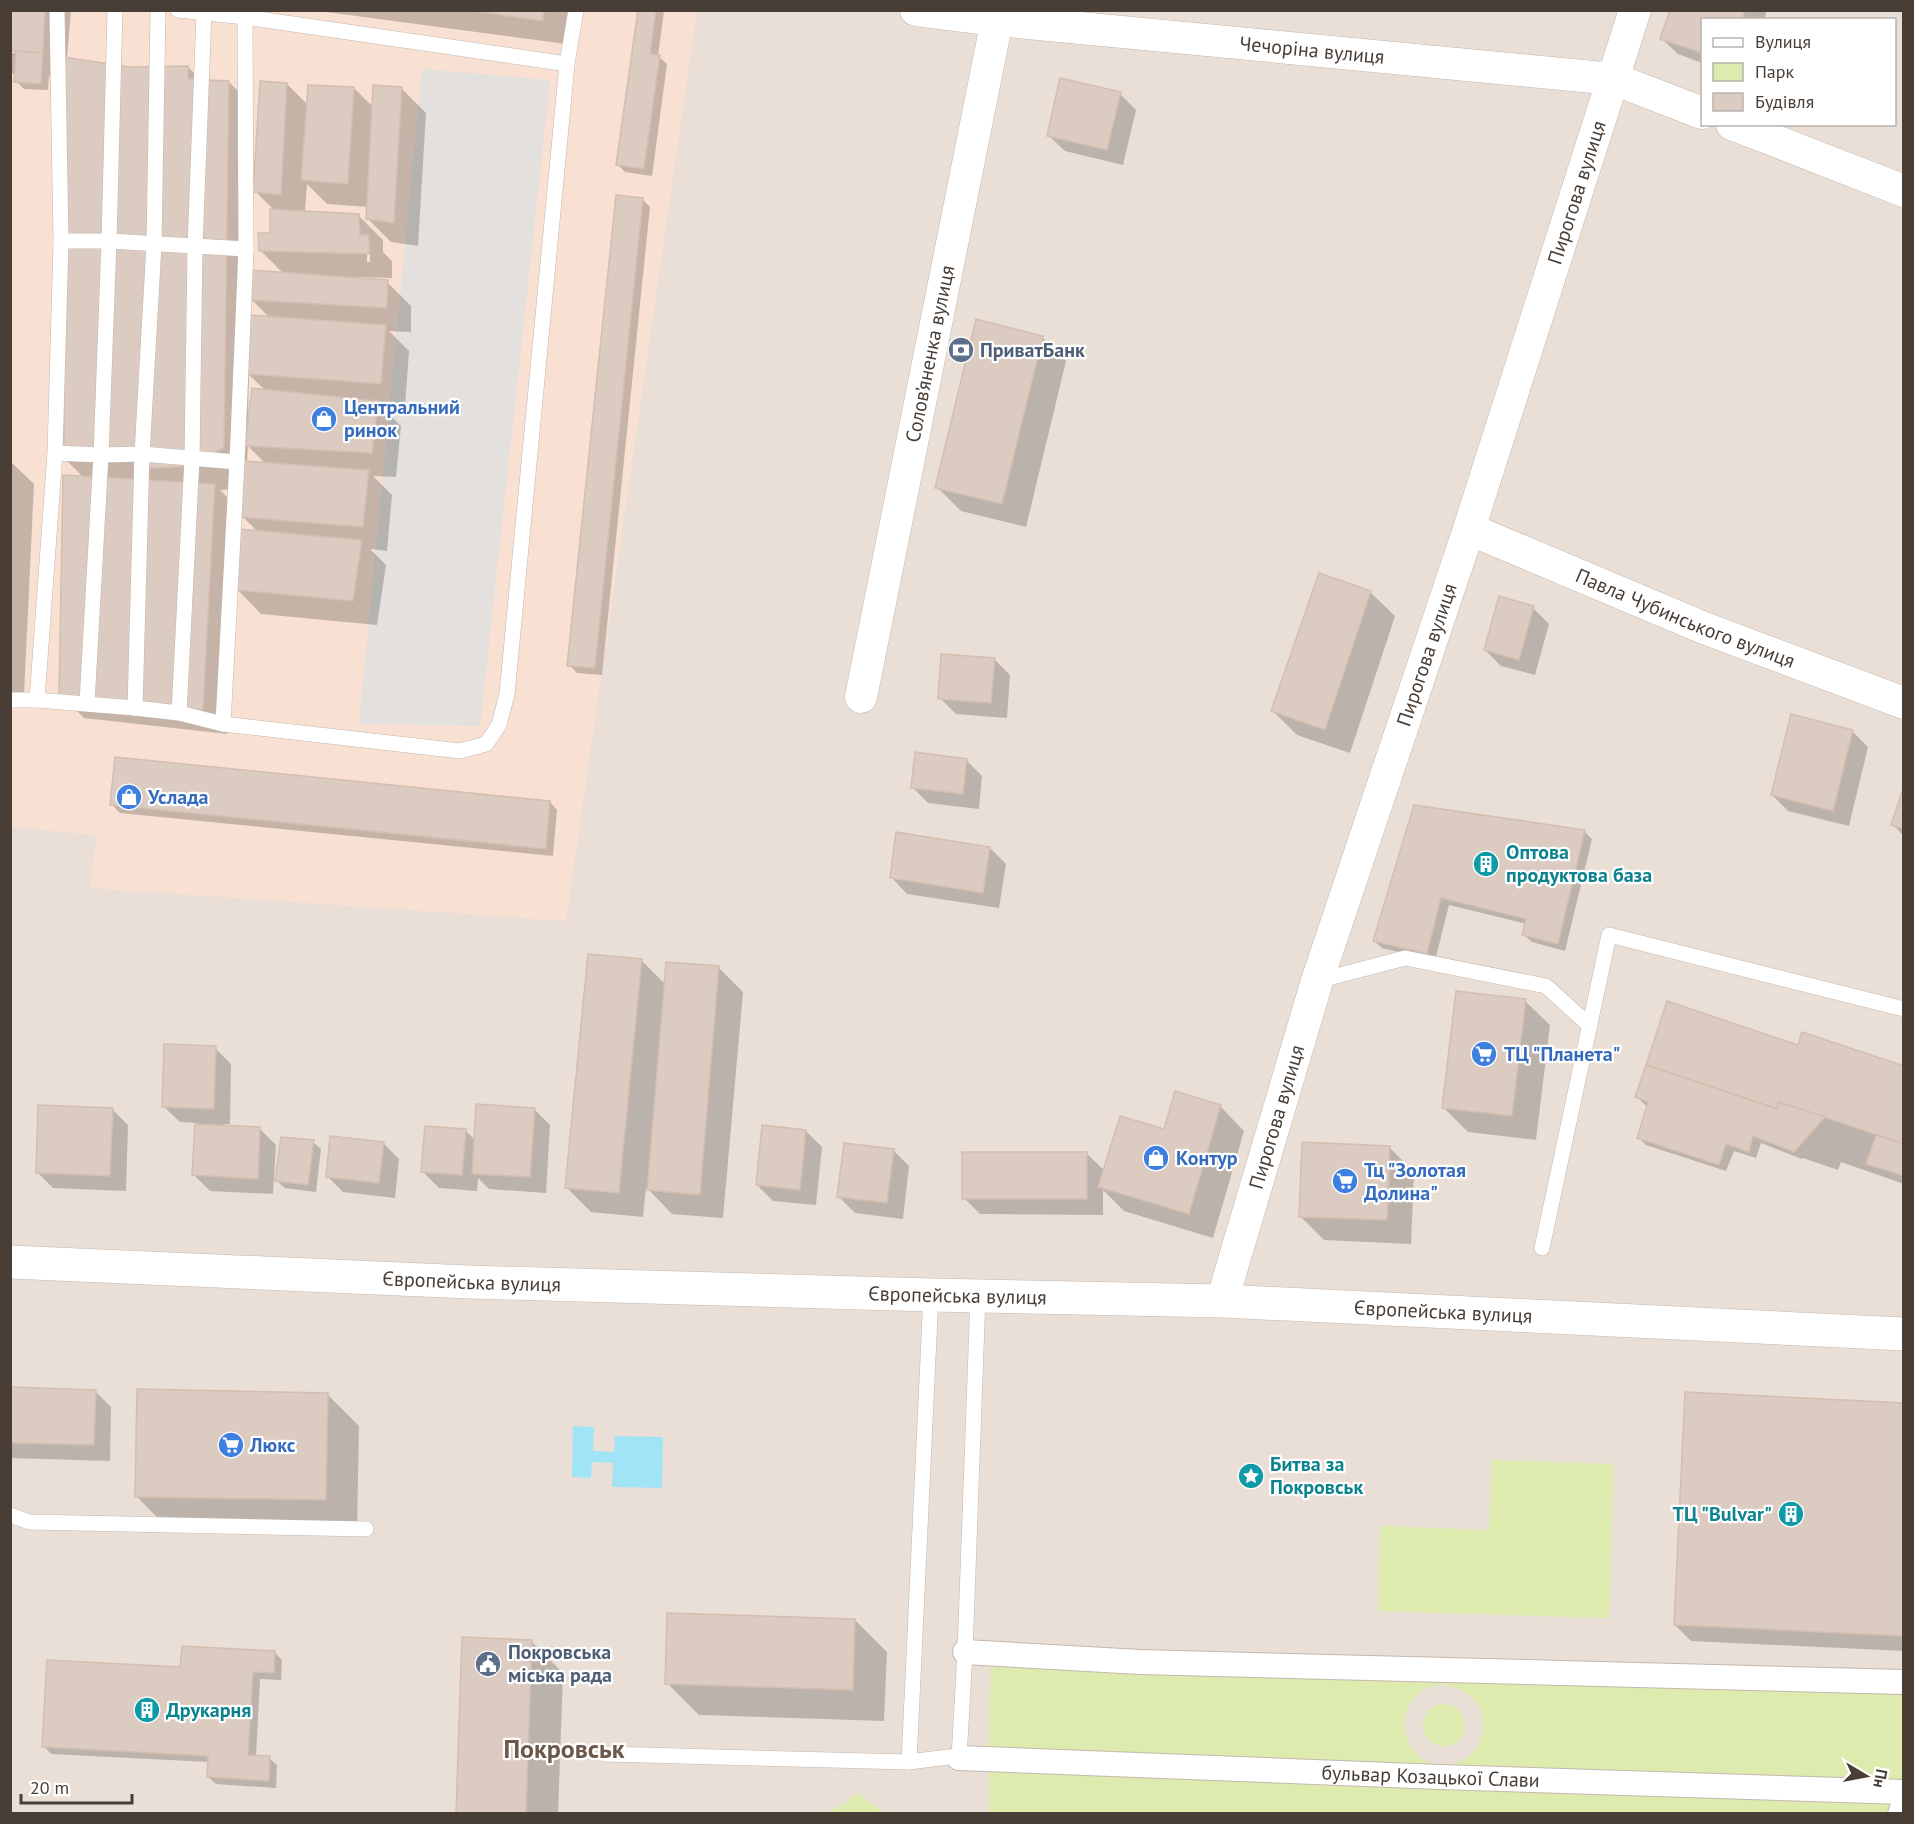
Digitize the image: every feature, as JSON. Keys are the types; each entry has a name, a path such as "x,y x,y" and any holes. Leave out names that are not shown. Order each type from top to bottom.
{"street":[{"name":"Чечоріна вулиця","path":"916,10 998,15 1614,79 1701,113"},
{"name":"Пирогова вулиця","path":"1222,1301 1317,981 1468,529 1635,10"},
{"name":"Солов’яненка вулиця","path":"861,697 998,15"},
{"path":"1737,126 1904,191"},
{"name":"Павла Чубинського вулиця","path":"1468,529 1704,628 1904,703"},
{"name":"Європейська вулиця","path":"10,1262 469,1282 1222,1301 1904,1334"},
{"path":"965,1652 1140,1662 1904,1682"},
{"name":"бульвар Козацької Слави","path":"959,1758 1904,1792"},
{"path":"1900,1814 1904,1802"}],"lane":[{"path":"37,700 55,453 61,241 57,10"},
{"path":"87,704 101,455 114,10"},
{"path":"135,708 142,453 154,245 158,10"},
{"path":"178,10 245,17 567,64"},
{"path":"10,700 135,708 179,713 223,724 460,751 486,744 499,725 507,694 567,64 576,10"},
{"path":"179,713 192,459 195,247 204,13"},
{"path":"223,724 246,249 245,17"},
{"path":"61,241 246,249"},
{"path":"55,453 101,455 142,453 237,462"},
{"path":"1542,1248 1609,936 1904,1009"},
{"path":"1317,981 1405,958 1546,986 1590,1026"},
{"path":"909,1762 931,1295"},
{"path":"605,1754 909,1762 948,1757 959,1758 978,1296"},
{"path":"10,1515 28,1522 366,1529"}],"shaded area":[{"name":"Центральний ринок","path":"10,11 697,11 566,921 90,888 97,835 11,827"},
{"path":"11,11 1903,11 1903,1813 11,1813"},
{"path":"422,69 550,80 480,726 359,724"}],"green space":[{"path":"1492,1460 1614,1464 1609,1618 1378,1611 1380,1526 1489,1530"},
{"path":"991,1659 1903,1682 1904,1802 1900,1813 990,1813 988,1758","holes":["1436,1685 1455,1687 1469,1695 1479,1706 1483,1720 1483,1734 1477,1747 1467,1757 1452,1764 1435,1764 1421,1758 1411,1747 1406,1734 1405,1719 1410,1705 1420,1693"]},
{"path":"1444,1704 1459,1710 1465,1725 1459,1740 1444,1746 1429,1740 1423,1725 1429,1710"},
{"path":"858,1793 883,1812 882,1814 825,1813 841,1806"}],"water":[{"path":"573,1426 594,1427 593,1451 614,1452 615,1436 663,1437 662,1488 612,1487 613,1463 592,1462 591,1478 572,1477"}],"building":[{"path":"10,10 45,10 43,53 10,51"},
{"path":"466,10 544,10 543,21"},
{"path":"638,10 656,10 650,54 660,55 644,169 616,165"},
{"path":"1670,10 1745,10 1743,18 1701,18 1701,53 1660,39"},
{"path":"16,51 43,53 41,84 14,82"},
{"path":"63,57 129,67 188,66 188,79 229,81 224,448 216,451 219,465 134,469 134,461 64,460"},
{"path":"1060,78 1121,92 1107,150 1047,136"},
{"path":"260,81 287,83 281,195 253,192"},
{"path":"308,85 354,87 348,184 301,180"},
{"path":"373,85 402,87 394,223 366,219"},
{"path":"616,195 643,198 595,668 567,666"},
{"path":"270,209 359,214 360,235 369,235 369,254 259,251 258,233 270,233"},
{"path":"251,270 388,280 387,308 250,300"},
{"path":"250,315 386,325 381,384 246,374"},
{"path":"976,319 1043,336 1002,504 935,488"},
{"path":"252,388 378,401 372,453 245,446"},
{"path":"243,461 369,470 363,527 240,517"},
{"path":"63,475 215,484 203,710 59,695"},
{"path":"239,529 362,540 353,601 236,590"},
{"path":"1319,573 1371,591 1325,730 1271,711"},
{"path":"1499,596 1534,606 1519,660 1484,650"},
{"path":"941,654 995,658 991,703 938,699"},
{"path":"1791,714 1853,730 1833,811 1771,795"},
{"path":"915,752 967,759 963,794 911,788"},
{"path":"115,757 550,801 546,849 110,805"},
{"path":"1904,786 1904,829 1891,825"},
{"name":"Оптова продуктова база","path":"1414,805 1585,830 1558,944 1522,935 1526,919 1441,898 1427,954 1373,941"},
{"path":"896,832 990,847 983,893 890,878"},
{"path":"588,954 642,959 619,1193 565,1188"},
{"path":"666,962 719,966 700,1195 647,1190"},
{"name":"ТЦ \"Планета\"","path":"1456,991 1526,999 1512,1116 1442,1108"},
{"path":"1667,1001 1798,1045 1802,1032 1904,1066 1904,1144 1779,1102 1777,1109 1646,1065"},
{"path":"164,1044 216,1046 214,1109 162,1107"},
{"path":"1646,1065 1777,1109 1779,1102 1825,1117 1794,1152 1753,1136 1749,1152 1726,1144 1719,1165 1637,1138 1648,1102 1635,1097"},
{"name":"Контур","path":"1175,1091 1221,1105 1189,1214 1098,1187 1120,1116 1164,1129"},
{"path":"476,1104 535,1108 530,1177 472,1174"},
{"path":"38,1105 113,1108 110,1176 36,1173"},
{"path":"195,1124 260,1127 258,1179 192,1175"},
{"path":"762,1125 806,1130 800,1190 756,1185"},
{"path":"425,1126 466,1129 462,1175 421,1172"},
{"path":"1876,1135 1904,1144 1904,1176 1866,1164"},
{"path":"330,1136 384,1142 379,1183 326,1177"},
{"path":"281,1137 314,1140 308,1185 275,1181"},
{"name":"Тц \"Золотая Долина\"","path":"1302,1142 1390,1146 1387,1220 1299,1217"},
{"path":"844,1143 894,1149 887,1203 837,1197"},
{"path":"962,1152 1087,1152 1087,1199 962,1199"},
{"path":"10,1387 96,1390 94,1445 10,1443"},
{"name":"Люкс","path":"137,1389 328,1393 326,1500 135,1497"},
{"name":"ТЦ \"Bulvar\"","path":"1685,1392 1904,1403 1904,1636 1674,1625"},
{"path":"667,1613 855,1619 853,1690 665,1684"},
{"path":"462,1637 532,1640 526,1814 456,1814"},
{"name":"Друкарня","path":"182,1646 275,1651 274,1673 253,1672 248,1755 270,1756 269,1781 207,1777 208,1756 42,1747 47,1660 180,1667"}],"place":[{"name":"ПриватБанк","path":"961,350"},
{"name":"Центральний ринок","path":"324,419"},
{"name":"Услада","path":"129,797"},
{"name":"Оптова продуктова база","path":"1486,864"},
{"name":"ТЦ \"Планета\"","path":"1484,1054"},
{"name":"Контур","path":"1156,1158"},
{"name":"Тц \"Золотая Долина\"","path":"1345,1181"},
{"name":"Люкс","path":"231,1445"},
{"name":"Битва за Покровськ","path":"1251,1476"},
{"name":"ТЦ \"Bulvar\"","path":"1791,1514"},
{"name":"Покровська міська рада","path":"488,1664"},
{"name":"Друкарня","path":"147,1710"}],"district":[{"name":"Покровськ","path":"564,1749"}]}
